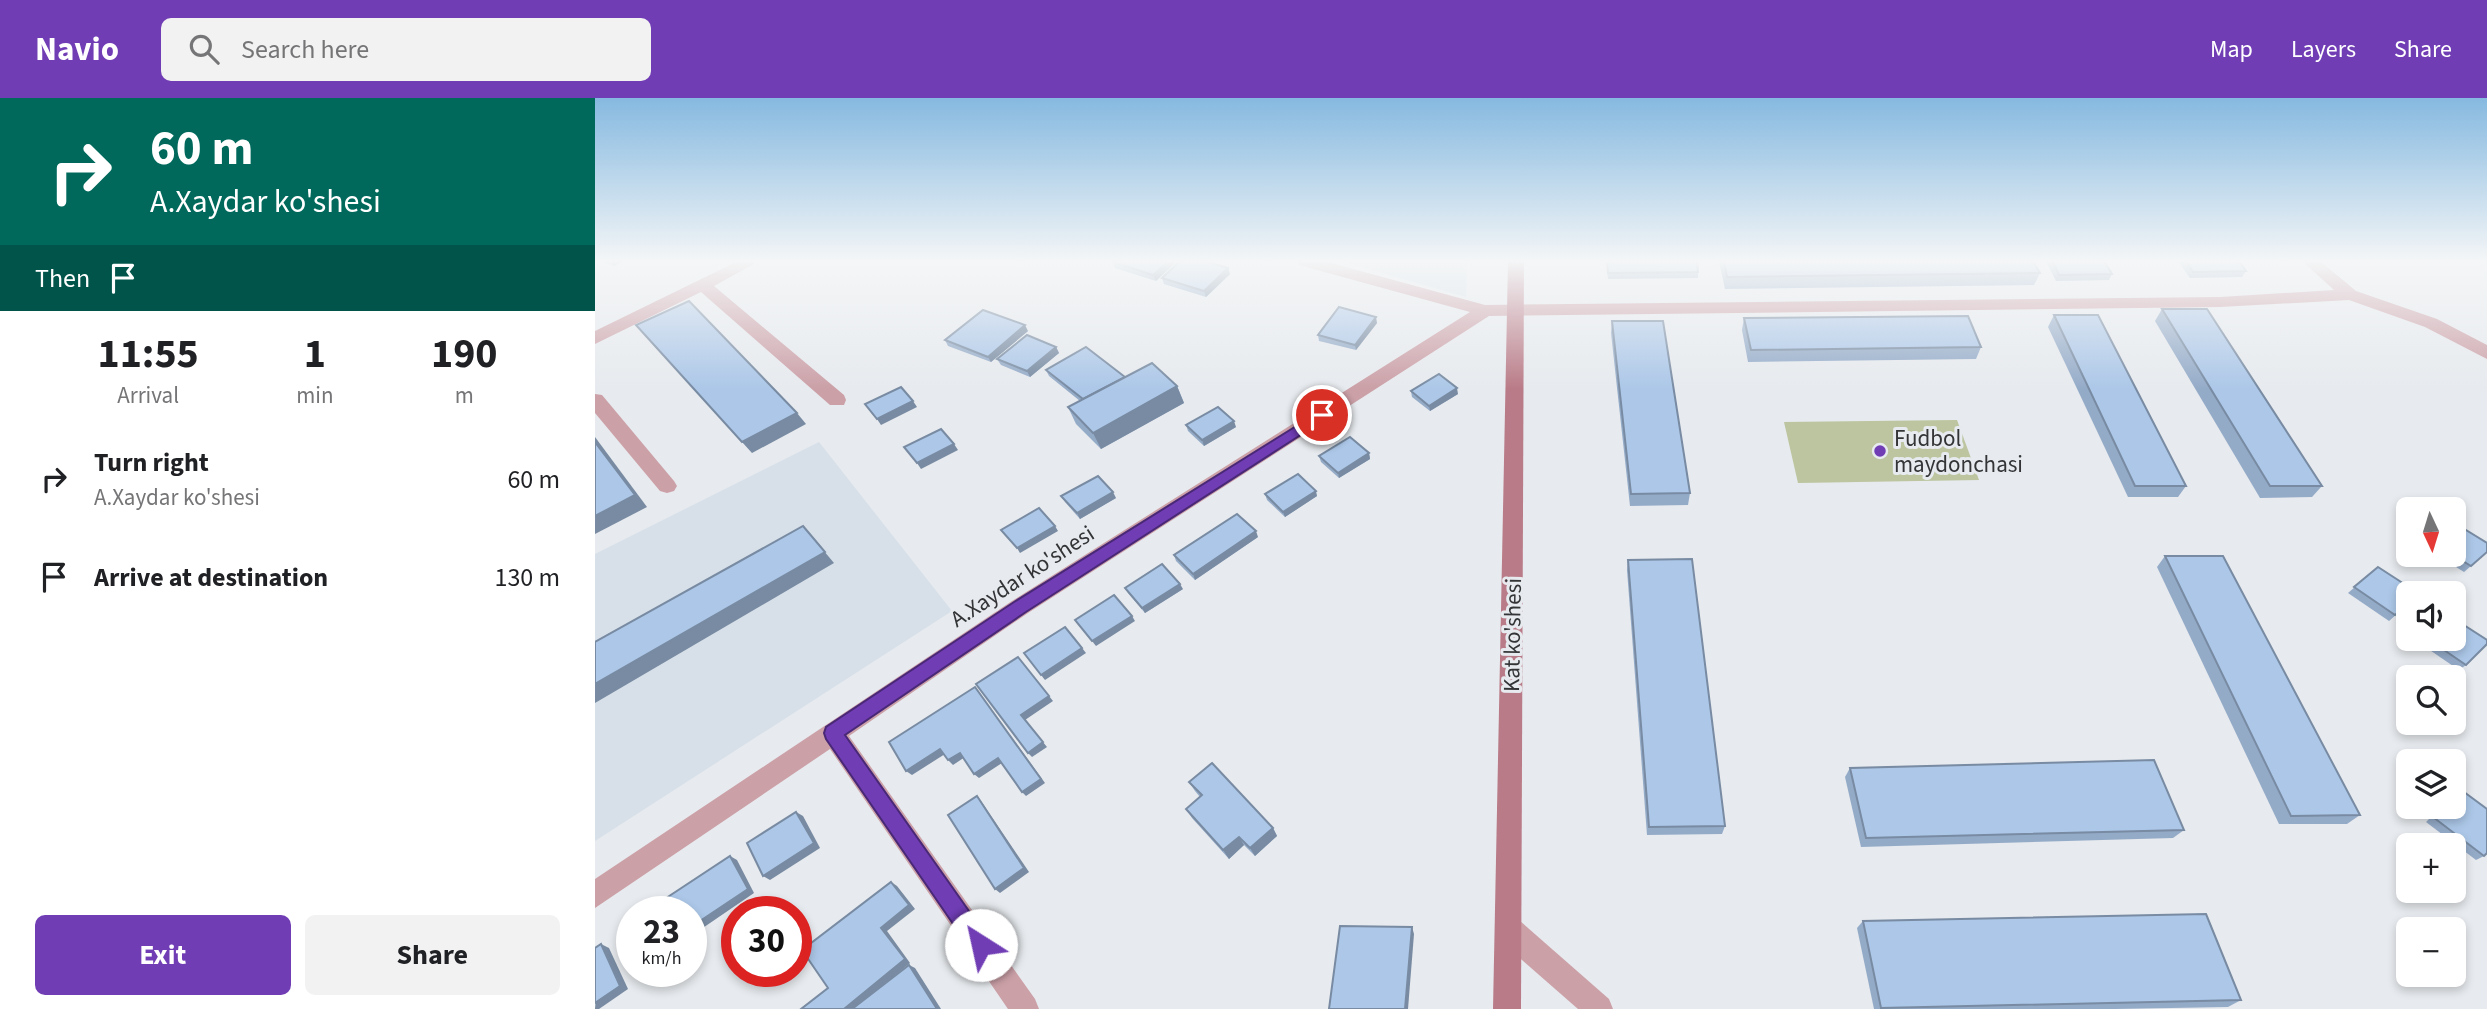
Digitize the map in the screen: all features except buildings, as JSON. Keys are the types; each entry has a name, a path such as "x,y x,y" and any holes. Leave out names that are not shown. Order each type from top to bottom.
{"street":[{"path":"595,338 665,304"},
{"path":"725,304 837,400"},
{"path":"1458,304 1485,311 2102,304"},
{"name":"Kat ko'shesi","path":"1507,1009 1516,304"},
{"path":"2375,304 2431,323 2487,353"},
{"name":"A.Xaydar ko'shesi","path":"595,895 1020,607 1485,311"},
{"path":"595,400 667,486"},
{"path":"833,733 1025,1009"},
{"path":"1509,930 1599,1009"}],"shaded area":[{"path":"819,442 952,611 595,841 595,554"}],"green space":[{"name":"Fudbol maydonchasi","path":"1957,420 1979,480 1798,483 1784,422"}],"place":[{"name":"Fudbol maydonchasi","path":"1880,451"}],"route":[{"path":"981,945 833,733 1020,607 1322,415"}]}
